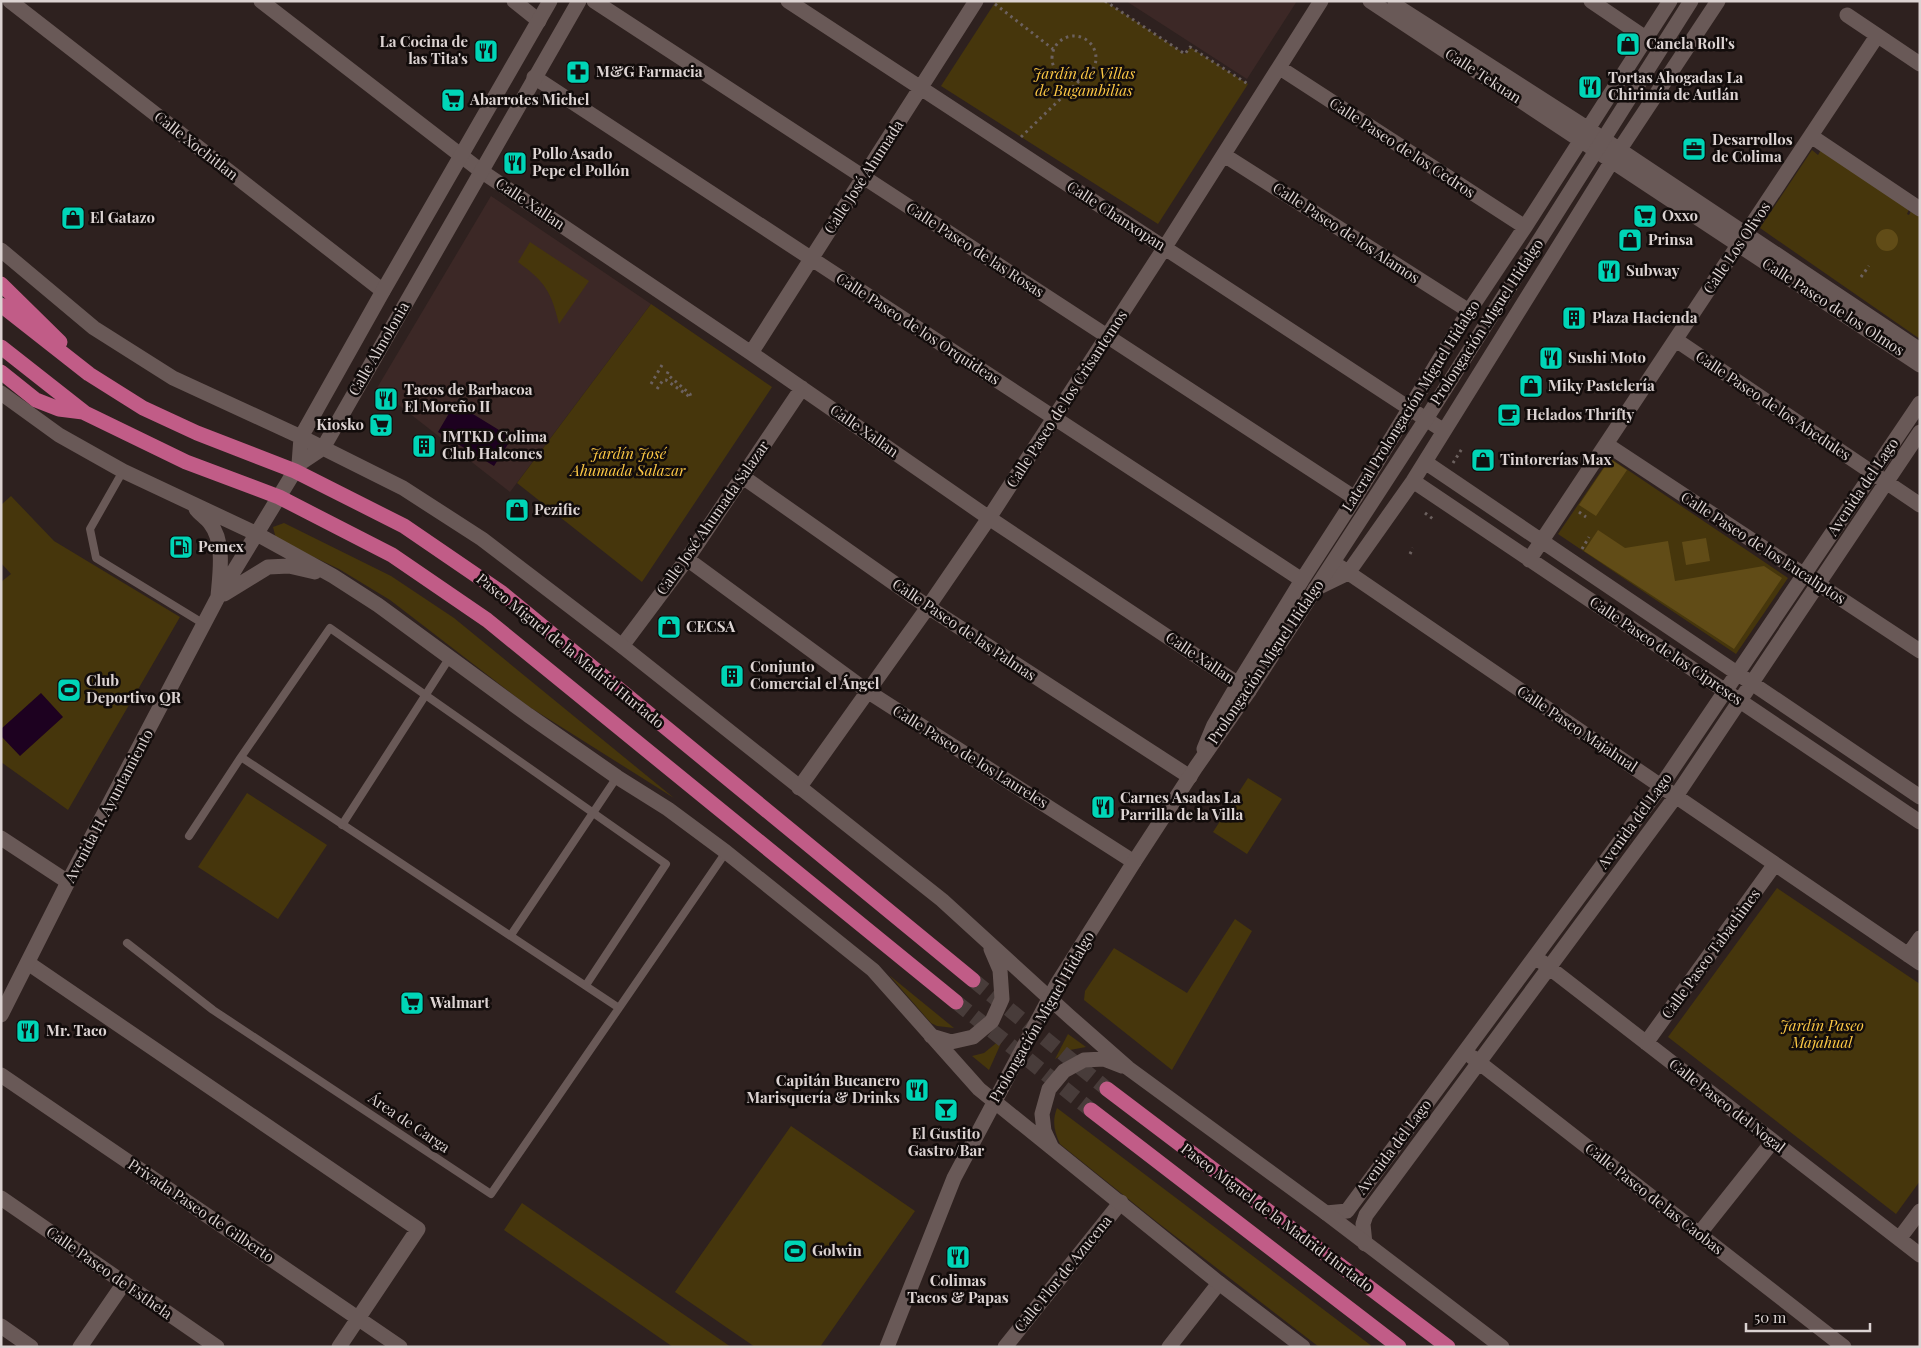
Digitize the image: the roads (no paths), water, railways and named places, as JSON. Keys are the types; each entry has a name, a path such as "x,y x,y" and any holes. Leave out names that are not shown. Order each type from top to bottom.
{"highway":[{"path":"1,284 48,329 89,374"},
{"name":"Paseo Miguel de la Madrid Hurtado","path":"1,305 89,374 142,408 197,433 297,468 404,526 502,593 973,980"},
{"name":"Paseo Miguel de la Madrid Hurtado","path":"1,347 85,413 186,462 279,497 392,555 487,620 956,1002"},
{"path":"1,372 36,400 59,409 85,413"},
{"name":"Paseo Miguel de la Madrid Hurtado","path":"1107,1089 1448,1347"},
{"name":"Paseo Miguel de la Madrid Hurtado","path":"1091,1110 1399,1347"}],"street":[{"path":"1,6 5,1"},
{"name":"Calle Xochitlan","path":"10,1 383,291"},
{"path":"261,1 461,156"},
{"path":"514,1 539,21"},
{"name":"Calle Almolonia","path":"297,468 301,436 550,1"},
{"name":"Calle Almolonia","path":"297,468 322,448 578,1"},
{"name":"Calle Paseo de las Rosas","path":"594,1 1355,498"},
{"name":"Calle Chanxopan","path":"788,1 1444,432"},
{"name":"Calle José Ahumada","path":"750,353 976,1"},
{"name":"Calle Paseo de los Crisantemos","path":"799,788 989,518 1165,248 1321,1"},
{"name":"Calle Tekuan","path":"1370,1 1584,134"},
{"name":"Calle Tekuan","path":"1388,1 1600,145"},
{"path":"1591,1 1646,39"},
{"name":"Lateral Prolongación Miguel Hidalgo","path":"1243,687 1302,580 1355,498 1469,312 1670,1"},
{"name":"Prolongación Miguel Hidalgo","path":"887,1347 954,1178 1049,998 1193,772 1243,687 1315,590 1426,419 1691,1"},
{"path":"1315,590 1348,573 1413,481 1616,156 1718,1"},
{"path":"1847,15 1920,64"},
{"name":"Calle Los Olivos","path":"1530,560 1877,36"},
{"name":"Calle Paseo de los Cedros","path":"1280,68 1525,227"},
{"name":"Calle Paseo de los Orquideas","path":"534,77 1302,580"},
{"path":"1811,136 1920,209"},
{"name":"Calle Paseo de los Olmos","path":"1600,145 1742,240 1920,365"},
{"name":"Calle Paseo de los Alamos","path":"1224,155 1469,312"},
{"name":"Calle Xallan","path":"461,156 989,518 1243,687"},
{"name":"Calle Paseo de los Olmos","path":"1742,240 1920,350"},
{"path":"1,250 94,328 173,378 301,436 403,488 482,539 622,646 942,900 1128,1068 1326,1213 1502,1347"},
{"name":"Calle Paseo de los Abedules","path":"1676,340 1920,505"},
{"name":"Calle José Ahumada Salazar","path":"622,646 687,559 802,388"},
{"path":"1,393 59,435 123,471 257,534 333,576 378,605 617,777 668,809 726,852 873,970 979,1089 1219,1283 1303,1347"},
{"name":"Avenida del Lago","path":"1326,1213 1347,1211 1661,786 1920,403"},
{"name":"Avenida del Lago","path":"1365,1244 1363,1224 1366,1215 1676,796 1920,432"},
{"name":"Calle Paseo de los Eucaliptos","path":"1606,444 1920,651"},
{"name":"Calle Paseo de los Cipreses","path":"1425,462 1920,796"},
{"name":"Avenida H. Ayuntamiento","path":"1,1015 68,882 218,598 297,468"},
{"name":"Calle Paseo de las Palmas","path":"743,477 928,607 1193,772"},
{"name":"Calle Paseo de los Cipreses","path":"1413,481 1920,822"},
{"path":"190,503 211,524 218,540 220,574 218,598"},
{"name":"Calle Paseo de los Laureles","path":"687,559 867,692 1134,862"},
{"name":"Calle Paseo Majahual","path":"1332,562 1914,959"},
{"path":"218,598 268,567 289,566 333,576"},
{"path":"1,838 68,882"},
{"name":"Calle Paseo Tabachines","path":"1646,1043 1776,864"},
{"path":"1914,959 1920,938"},
{"path":"931,1036 951,1042 973,1037 992,1021 1002,999 1000,970 989,944"},
{"name":"Calle Paseo del Nogal","path":"1535,956 1920,1255"},
{"path":"28,963 418,1229 339,1347"},
{"name":"Calle Paseo de las Caobas","path":"1465,1051 1844,1347"},
{"path":"1053,1149 1044,1131 1042,1114 1049,1089 1064,1071 1084,1060 1104,1059 1128,1068"},
{"name":"Privada Paseo de Gilberto","path":"1,1075 400,1347"},
{"path":"1426,1104 1441,1114"},
{"path":"1699,1234 1773,1141"},
{"name":"Calle Paseo de Esthela","path":"1,1198 217,1347"},
{"name":"Calle Flor de Azucena","path":"1005,1347 1120,1202"},
{"path":"1899,1239 1920,1211"},
{"path":"80,1347 124,1283"},
{"path":"1169,1347 1219,1283"},
{"path":"1,1326 31,1347"}],"lane":[{"path":"123,471 90,529 96,558 204,624"},
{"path":"188,836 330,628 666,864 586,985"},
{"path":"342,825 450,657"},
{"path":"241,757 619,1008 726,852"},
{"path":"511,935 617,777"},
{"name":"Área de Carga","path":"127,943 213,1010 492,1194 619,1008"}],"tunnel":[{"path":"973,980 1107,1089"},
{"path":"956,1002 1091,1110"}],"place":[{"name":"Canela Roll's","path":"1628,44"},
{"name":"La Cocina de las Tita's","path":"486,51"},
{"name":"M&G Farmacia","path":"578,72"},
{"name":"Tortas Ahogadas La Chirimía de Autlán","path":"1590,87"},
{"name":"Abarrotes Michel","path":"453,100"},
{"name":"Desarrollos de Colima","path":"1694,149"},
{"name":"Pollo Asado Pepe el Pollón","path":"515,163"},
{"name":"Oxxo","path":"1645,216"},
{"name":"El Gatazo","path":"73,218"},
{"name":"Prinsa","path":"1630,240"},
{"name":"Subway","path":"1609,271"},
{"name":"Plaza Hacienda","path":"1574,318"},
{"name":"Sushi Moto","path":"1551,358"},
{"name":"Miky Pastelería","path":"1531,386"},
{"name":"Tacos de Barbacoa El Moreño II","path":"386,399"},
{"name":"Helados Thrifty","path":"1509,415"},
{"name":"Kiosko","path":"381,425"},
{"name":"IMTKD Colima Club Halcones","path":"424,446"},
{"name":"Tintorerías Max","path":"1483,460"},
{"name":"Pezific","path":"517,510"},
{"name":"Pemex","path":"181,547"},
{"name":"CECSA","path":"669,627"},
{"name":"Conjunto Comercial el Ángel","path":"732,676"},
{"name":"Club Deportivo QR","path":"69,690"},
{"name":"Carnes Asadas La Parrilla de la Villa","path":"1103,807"},
{"name":"Walmart","path":"412,1003"},
{"name":"Mr. Taco","path":"28,1031"},
{"name":"Capitán Bucanero Marisquería & Drinks","path":"917,1090"},
{"name":"El Gustito Gastro/Bar","path":"946,1110"},
{"name":"Golwin","path":"795,1251"},
{"name":"Colimas Tacos & Papas","path":"958,1257"}],"park label":[{"name":"Jardín de Villas de Bugambilias","path":"1084,82"},
{"name":"Jardín José Ahumada Salazar","path":"628,462"},
{"name":"Jardín Paseo Majahual","path":"1822,1034"}]}
